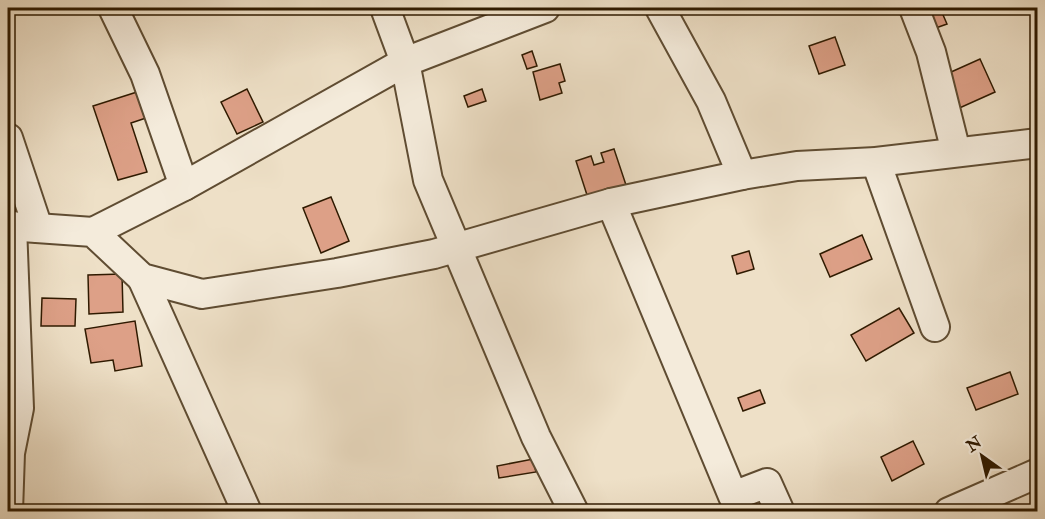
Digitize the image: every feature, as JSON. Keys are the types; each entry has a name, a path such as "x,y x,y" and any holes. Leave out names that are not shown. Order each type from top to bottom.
{"street":[{"path":"113,8 145,74 184,186"},
{"path":"385,8 405,62 428,180 536,437 574,512"},
{"path":"19,226 93,232 184,186 405,62 545,8"},
{"path":"660,8 711,101 742,175"},
{"path":"914,8 931,52 956,152"},
{"path":"8,138 19,226 13,394 19,408 10,453 8,512"},
{"path":"142,278 202,294 337,273 434,254 611,203 742,175 797,166 876,162 1038,142"},
{"path":"876,162 935,327"},
{"path":"611,203 733,496 767,483 780,512"},
{"path":"93,232 142,278 247,512"},
{"path":"949,512 1038,473"}],"building":[{"path":"927,8 940,8 947,24 933,29"},
{"path":"835,37 845,65 819,74 809,46"},
{"path":"532,51 537,66 527,69 522,55"},
{"path":"980,59 995,92 955,110 940,77"},
{"path":"560,64 565,81 559,83 562,93 540,100 533,72"},
{"path":"247,89 263,122 237,134 221,102"},
{"path":"482,89 486,101 468,107 464,96"},
{"path":"137,92 146,118 131,123 147,172 118,180 93,106"},
{"path":"614,149 626,185 588,198 576,161 591,156 594,165 604,162 601,153"},
{"path":"331,197 349,241 321,253 303,208"},
{"path":"862,235 872,259 830,277 820,254"},
{"path":"749,251 754,269 737,274 732,256"},
{"path":"122,274 123,312 89,314 88,275"},
{"path":"42,298 76,299 75,326 41,326"},
{"path":"899,308 914,333 866,361 851,335"},
{"path":"135,321 142,366 115,371 113,360 91,363 85,329"},
{"path":"1010,372 1018,394 976,410 967,388"},
{"path":"760,390 765,403 743,411 738,398"},
{"path":"913,441 924,464 892,481 881,457"},
{"path":"533,459 536,472 499,478 497,466"},
{"path":"366,506 367,512 321,512 321,509"}]}
